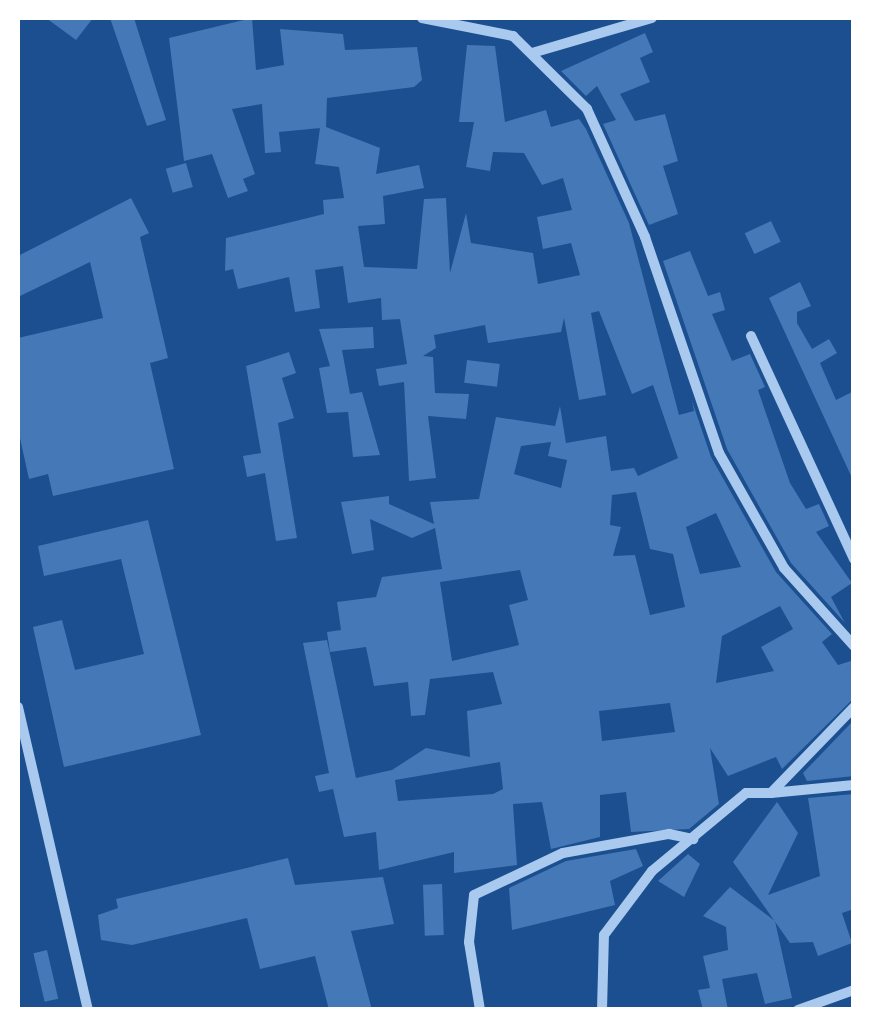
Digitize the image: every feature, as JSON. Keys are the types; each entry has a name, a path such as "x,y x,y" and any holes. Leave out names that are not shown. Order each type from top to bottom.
{"street":[{"path":"422,18 497,29 532,53 594,120 734,479 800,591 854,646"},
{"path":"532,53 652,18"},
{"path":"750,336 854,559"},
{"path":"18,707 23,755 88,1010"},
{"path":"771,792 854,707"},
{"path":"602,1010 604,935 652,871 746,793 854,785"},
{"path":"480,1010 468,924 474,895 562,853 669,834 692,839"},
{"path":"798,1010 854,990"}],"building":[{"path":"46,18 93,18 76,40"},
{"path":"110,18 134,18 166,120 147,126"},
{"path":"252,18 256,70 284,65 280,29 343,34 345,50 417,47 422,80 414,87 327,98 326,127 380,148 376,174 419,165 424,188 383,196 385,224 358,226 364,267 417,269 424,199 446,198 450,273 466,213 471,243 533,253 538,284 580,275 571,243 543,249 537,217 572,210 563,178 542,185 524,153 493,152 490,171 466,167 474,122 459,122 467,45 495,46 505,122 546,110 551,127 579,119 629,223 679,415 694,411 692,401 711,457 776,572 832,634 822,642 838,665 854,660 854,698 782,769 776,757 728,776 710,748 719,804 689,829 631,832 626,792 600,795 600,837 551,849 542,802 513,804 517,865 454,873 454,852 379,870 376,832 344,837 333,789 319,792 315,776 329,773 303,643 327,640 356,778 392,770 426,748 470,757 467,711 502,704 493,672 430,679 425,715 411,716 408,682 374,686 366,647 330,652 327,632 341,630 337,602 376,597 382,577 442,569 435,528 412,538 370,519 374,550 352,554 341,502 389,496 389,504 434,524 430,502 479,499 496,417 555,426 560,406 566,443 606,436 611,471 634,468 638,476 678,458 653,385 632,394 599,311 591,313 606,395 579,400 564,318 561,332 488,343 485,325 434,335 436,348 423,356 433,357 435,393 469,394 466,419 428,416 436,478 409,481 404,382 379,386 376,369 407,364 400,319 382,320 381,298 348,303 343,266 315,270 320,308 295,312 289,277 238,289 233,269 225,271 226,238 324,214 323,200 344,198 339,167 315,164 320,128 279,132 281,152 265,153 262,104 232,109 255,174 243,179 248,191 228,198 212,154 184,161 169,38","holes":["551,442 548,456 567,460 561,488 514,474 521,446","636,492 650,549 673,554 685,607 650,615 635,555 613,556 621,527 610,525 612,495","716,513 741,567 700,574 686,527","520,570 528,600 509,605 519,645 452,661 440,582","780,606 793,629 761,647 774,671 716,683 722,636","670,703 675,732 602,741 599,711","500,762 503,789 493,794 398,801 395,780"]},
{"path":"645,33 653,52 640,58 650,82 620,94 635,121 665,114 678,161 663,166 678,214 649,225 603,124 616,120 597,86 586,96 561,71"},
{"path":"186,163 193,187 173,193 166,169"},
{"path":"131,198 149,233 140,237 168,358 150,363 174,469 53,496 48,474 29,479 18,429 18,338 103,318 90,262 18,297 18,256"},
{"path":"771,221 781,242 754,254 745,233"},
{"path":"690,251 708,296 720,292 725,310 712,314 732,361 750,354 765,387 758,390 790,483 806,509 819,504 829,526 816,532 852,583 831,597 845,623 791,563 727,449 663,261"},
{"path":"800,282 811,306 797,312 797,323 812,349 829,339 837,353 820,363 836,400 854,391 853,480 769,298"},
{"path":"373,327 374,348 342,350 350,394 362,392 380,455 353,457 348,412 327,413 319,368 330,366 319,329"},
{"path":"289,352 296,373 282,378 294,418 278,423 297,538 276,541 265,473 247,477 243,456 261,453 246,366"},
{"path":"467,360 500,364 497,387 464,383"},
{"path":"148,520 201,735 64,767 33,627 62,620 75,670 144,654 121,559 44,576 38,546"},
{"path":"854,720 854,776 807,781 803,773"},
{"path":"854,794 854,909 842,913 852,943 818,956 813,942 790,943 733,862 777,802 798,833 768,895 820,876 808,798"},
{"path":"636,849 643,866 610,881 615,905 512,930 509,888 566,861"},
{"path":"688,854 700,864 684,897 658,881"},
{"path":"288,858 295,885 383,877 394,924 351,931 372,1010 329,1010 315,956 260,969 247,918 132,945 101,940 98,915 118,908 116,899"},
{"path":"442,884 444,935 425,936 423,885"},
{"path":"730,887 775,921 792,998 765,1004 757,973 722,979 728,1010 703,1010 698,990 710,988 703,956 728,950 726,927 703,916"},
{"path":"47,950 58,999 45,1002 33,953"}]}
